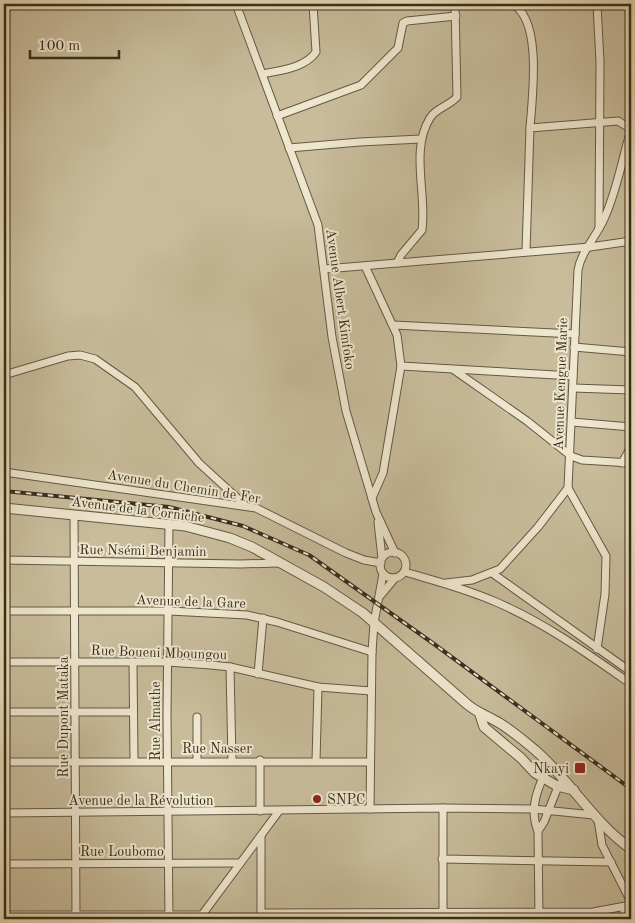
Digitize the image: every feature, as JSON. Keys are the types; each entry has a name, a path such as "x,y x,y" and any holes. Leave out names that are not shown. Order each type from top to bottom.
{"street":[{"name":"Avenue Albert Kimfoko","path":"236,4 318,225 325,269 332,338 346,412 378,517 395,553"},
{"path":"263,74 295,66 312,57 316,52 313,4"},
{"path":"397,263 401,255 422,230 421,139 433,114 450,104 457,97 455,4"},
{"path":"512,4 524,18 530,34 533,62 526,251"},
{"path":"597,4 600,62 599,228"},
{"path":"277,116 361,85 398,48 403,23 456,16"},
{"path":"530,128 618,121 631,130"},
{"name":"Avenue Kengue Marie","path":"568,488 571,456 578,270 582,256 590,247 599,228 621,168 631,130"},
{"path":"289,148 421,139"},
{"path":"325,269 590,247 631,241"},
{"path":"366,266 393,325 399,343 401,366 382,472 372,498"},
{"path":"393,325 575,334"},
{"path":"574,347 631,352"},
{"path":"4,375 68,356 80,355 95,359 134,387 199,463 246,506"},
{"path":"401,366 573,376"},
{"path":"454,370 527,421 571,456 582,460 631,463"},
{"path":"573,388 631,390"},
{"path":"572,422 631,427"},
{"path":"622,463 631,448"},
{"name":"Avenue du Chemin de Fer","path":"4,472 246,506 267,512 357,558 381,561"},
{"path":"446,583 472,580 492,574 508,563 568,488 606,556 605,594 598,649"},
{"name":"Avenue de la Corniche","path":"4,508 168,524 230,538 282,562 350,604 480,715 494,720 535,750 574,790 613,836 631,849"},
{"name":"Rue Dupont Mataka","path":"74,515 76,917"},
{"name":"Avenue Albert Kimfoko","path":"378,517 381,561"},
{"name":"Rue Almathe","path":"168,524 168,917"},
{"path":"370,809 372,652 374,623 384,574 381,561 388,554 402,555 406,561 405,572"},
{"name":"Rue Nsémi Benjamin","path":"4,560 240,564 282,562"},
{"path":"378,598 395,578 405,572 446,583 498,602 548,629 631,684"},
{"path":"384,574 395,578"},
{"path":"492,574 631,672"},
{"name":"Avenue de la Gare","path":"4,611 224,613 263,618 372,652"},
{"path":"258,674 263,618"},
{"name":"Rue Boueni Mboungou","path":"4,662 167,662 230,667 318,687 371,690"},
{"path":"133,662 134,761"},
{"path":"230,667 232,760"},
{"path":"316,761 318,687"},
{"path":"4,712 133,712"},
{"name":"Avenue de la Corniche","path":"480,715 484,727 542,778 557,786 574,790"},
{"path":"196,761 197,717"},
{"path":"260,760 260,811"},
{"name":"Rue Nasser","path":"4,762 260,760 370,762"},
{"path":"539,919 538,831 534,821 534,809 537,790 549,764"},
{"path":"538,831 557,786 563,778"},
{"path":"443,808 443,915"},
{"name":"Avenue de la Révolution","path":"4,813 443,808 534,809 596,818"},
{"path":"4,915 200,917 279,811"},
{"path":"596,818 599,837 629,905 624,919"},
{"path":"261,837 261,916 443,915 539,911 593,912 629,905"},
{"path":"442,859 611,862"},
{"name":"Rue Loubomo","path":"4,864 240,863"}],"shaded area":[{"path":"4,4 631,4 631,919 4,919"}],"railway":[{"path":"4,491 169,507 243,526 309,555 631,789"}],"place":[{"name":"Nkayi","path":"580,768"},
{"name":"SNPC","path":"317,799"}]}
